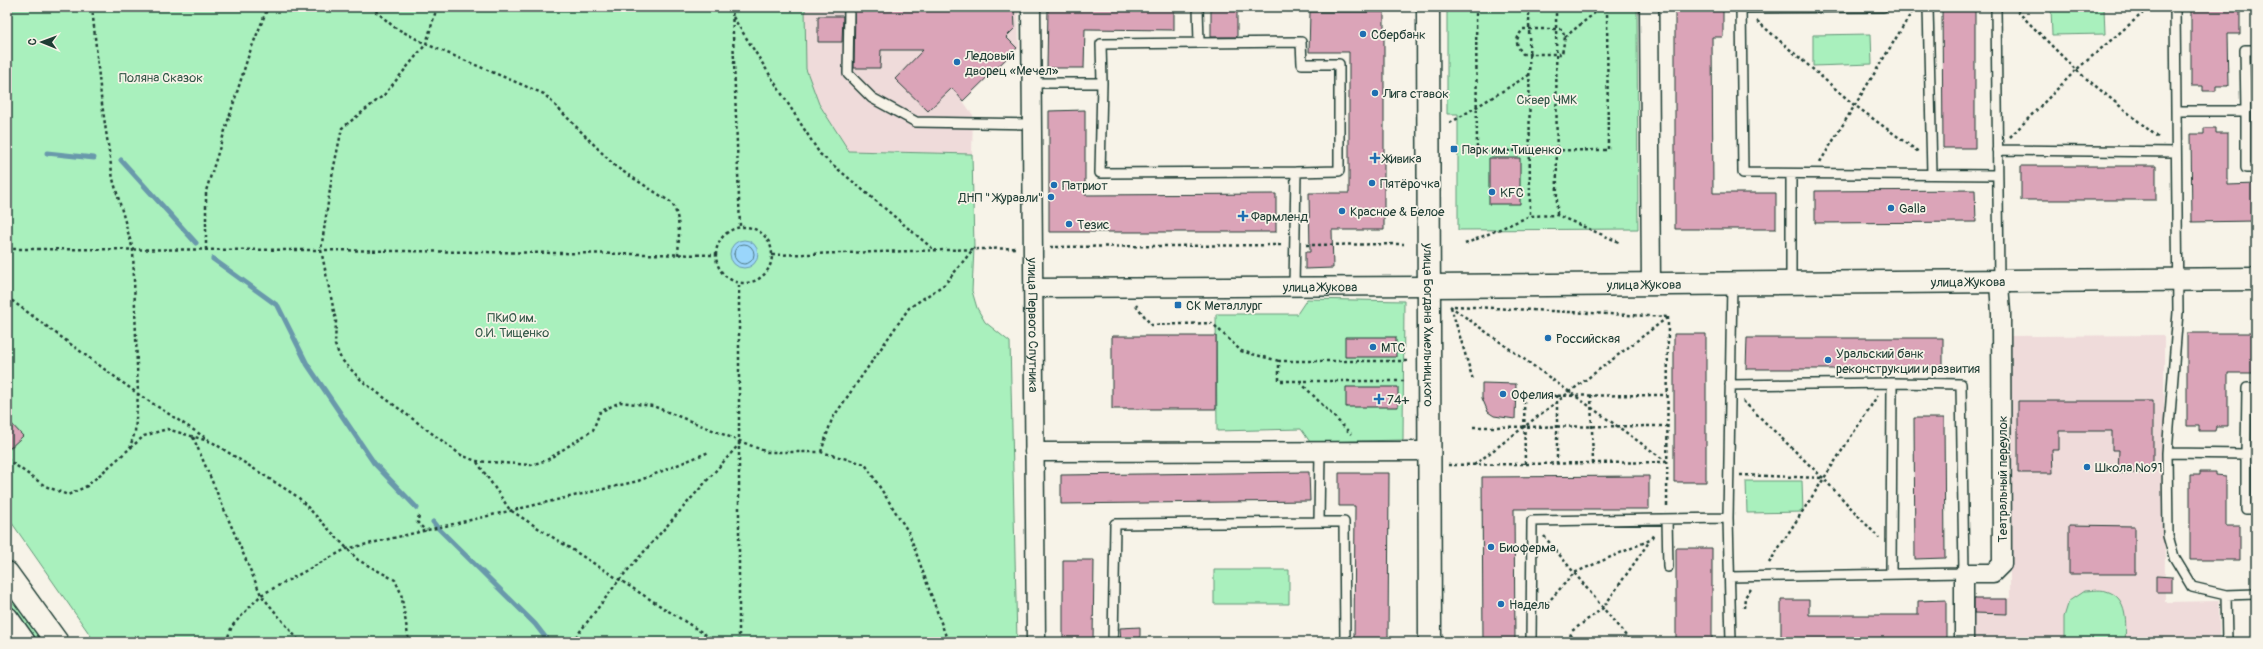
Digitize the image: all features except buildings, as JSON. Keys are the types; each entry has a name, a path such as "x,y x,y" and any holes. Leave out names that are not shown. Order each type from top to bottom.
{"main road":[{"name":"улица Богдана Хмельницкого","path":"1428,7 1430,642"},
{"name":"улица Жукова","path":"1429,286 1999,283 2256,279"},
{"path":"7,573 57,642"},
{"path":"7,618 24,642"}],"street":[{"name":"улица Первого Спутника","path":"1031,7 1036,642"},
{"path":"1649,7 1651,285"},
{"name":"Театральный переулок","path":"1964,573 1993,573 2002,564 2002,313 1999,283"},
{"name":"улица Жукова","path":"1033,288 1429,286"},
{"path":"1034,452 1429,451"},
{"path":"1964,573 1964,642"}],"lane":[{"path":"849,7 848,74 872,98 916,122 1032,124"},
{"path":"1198,7 1199,43"},
{"path":"1883,7 1742,7 1743,173 1997,175"},
{"path":"1928,7 1932,174"},
{"path":"1996,7 1999,283"},
{"path":"2175,7 2178,312 2168,453 2168,536 2174,557 2192,587 2226,595 2256,594"},
{"path":"1301,42 1302,64 1339,64 1339,171 1100,173 1102,82 1101,44 1199,43 1301,42"},
{"path":"2256,50 2244,50 2246,168 2256,168"},
{"path":"1032,83 1102,82"},
{"path":"2177,111 2246,111"},
{"path":"1997,150 2176,152"},
{"path":"1294,287 1296,172"},
{"path":"1791,174 1791,284"},
{"path":"1731,642 1728,518 1732,284"},
{"path":"1889,383 1891,574"},
{"path":"1729,576 1964,573 1960,384 1889,383 1730,387"},
{"path":"2256,388 2247,388 2246,454 2246,509 2256,509"},
{"path":"1318,522 1320,451"},
{"path":"2168,453 2246,454"},
{"path":"1530,642 1532,521 1728,518"},
{"path":"1665,519 1668,567"},
{"path":"1114,642 1115,524 1318,522 1344,522 1345,642"},
{"path":"2226,595 2226,642"}],"path":[{"path":"92,7 100,97 113,179 133,250 138,394 135,432 130,449"},
{"path":"206,250 206,191 249,54 268,7"},
{"path":"371,7 394,27 426,44 544,94 616,167 672,203 677,212 679,223 678,255"},
{"path":"437,7 426,44 384,94 342,128 332,176 321,250 336,321 335,345 341,359 362,381 461,455 476,461 531,465 547,460 593,430 600,412 620,402 653,406 767,452 821,452 865,464 909,533 948,642"},
{"path":"732,7 740,227"},
{"path":"1476,7 1477,150 1608,150 1607,7"},
{"path":"1529,7 1530,216"},
{"path":"1556,7 1557,215"},
{"path":"1565,37 1602,7"},
{"path":"1742,7 1854,104 1931,161"},
{"path":"1813,173 1915,7"},
{"path":"2013,7 2076,70 2176,152"},
{"path":"1997,150 2076,70 2150,7"},
{"path":"733,17 820,154 933,250"},
{"path":"1523,29 1556,29 1562,29 1565,37 1562,54 1523,54 1517,46 1517,38 1523,29"},
{"path":"1450,123 1529,75"},
{"path":"1465,244 1530,216 1557,215 1621,243"},
{"path":"740,227 754,229 766,237 772,255 770,265 765,273 758,279 739,283 730,279 723,273 718,265 716,256 717,247 723,237 732,229 740,227"},
{"path":"772,255 974,248 1404,244"},
{"path":"821,452 832,418 909,308 945,284 974,248"},
{"path":"7,249 321,250 716,256"},
{"path":"739,283 741,442 739,642"},
{"path":"7,297 138,394 298,497 358,560 395,580 401,593 408,642"},
{"path":"1135,303 1151,325 1212,323 1241,351 1279,361 1407,361"},
{"path":"1450,306 1668,317"},
{"path":"1450,306 1473,380"},
{"path":"1450,306 1668,462"},
{"path":"1474,465 1668,317"},
{"path":"1568,642 1572,631 1603,608 1665,519 1668,462 1668,317"},
{"path":"1279,361 1279,381 1407,381"},
{"path":"1300,381 1369,452"},
{"path":"1744,612 1745,597 1761,576 1824,478 1889,383"},
{"path":"1730,387 1824,478 1891,552"},
{"path":"1557,395 1557,464"},
{"path":"1591,395 1593,463"},
{"path":"1525,464 1524,396 1667,395"},
{"path":"1473,427 1667,426"},
{"path":"7,459 45,486 68,495 87,486 144,436 167,429 212,442"},
{"path":"193,436 261,595 300,642"},
{"path":"572,642 620,579 741,442"},
{"path":"226,642 232,626 261,595 346,548 426,531 443,525 638,481 709,452"},
{"path":"476,461 510,510 717,642"},
{"path":"1448,465 1668,462"},
{"path":"1729,474 1824,478"},
{"path":"419,516 417,522 426,531"},
{"path":"1532,521 1631,642"},
{"path":"1531,621 1574,573 1650,540"}],"shaded area":[{"path":"805,7 1018,7 1019,48 963,101 973,115 972,154 849,151 819,104 805,69"},
{"name":"Школа №91","path":"2164,335 2165,602 2219,601 2219,642 1970,642 1970,598 2010,598 2009,336"}],"green space":[{"name":"ПКиО им. О.И. Тищенко","path":"7,7 805,7 806,69 819,104 849,151 972,154 974,248 972,291 977,308 985,322 1010,342 1017,642 95,642 7,516"},
{"name":"Сквер ЧМК","path":"1447,7 1637,7 1638,229 1458,230 1458,114 1447,114"},
{"path":"2104,8 2105,34 2052,35 2051,9"},
{"path":"1871,34 1872,64 1813,66 1813,35"},
{"path":"1307,299 1404,301 1403,440 1310,442 1301,429 1217,431 1216,314 1297,314"},
{"path":"1746,481 1802,481 1803,512 1747,513"},
{"path":"1214,570 1289,570 1289,604 1214,604"},
{"path":"7,581 49,642 35,642 7,602"},
{"path":"2084,591 2106,591 2119,599 2124,612 2126,627 2125,642 2064,642 2064,617 2069,601"}],"water":[{"path":"744,240 754,244 758,254 754,264 744,268 734,264 730,254 734,244"}],"waterway":[{"path":"47,153 94,158"},
{"path":"121,160 196,243"},
{"path":"213,259 278,306 307,364 374,463 417,508"},
{"path":"433,522 437,527"},
{"path":"439,529 535,624 549,642"}],"place":[{"name":"Сбербанк","path":"1363,34"},
{"name":"Ледовый дворец «Мечел»","path":"957,62"},
{"name":"Лига ставок","path":"1375,93"},
{"name":"Парк им. Тищенко","path":"1454,149"},
{"name":"Живика","path":"1375,158"},
{"name":"Пятёрочка","path":"1372,183"},
{"name":"Патриот","path":"1054,185"},
{"name":"KFC","path":"1492,192"},
{"name":"ДНП \" Журавли\"","path":"1051,197"},
{"name":"Galla","path":"1891,208"},
{"name":"Красное & Белое","path":"1342,211"},
{"name":"Фармленд","path":"1243,216"},
{"name":"Тезис","path":"1069,224"},
{"name":"СК Металлург","path":"1178,305"},
{"name":"Российская","path":"1548,338"},
{"name":"МТС","path":"1373,347"},
{"name":"Уральский банк реконструкции и развития","path":"1828,360"},
{"name":"Офелия","path":"1503,394"},
{"name":"74+","path":"1379,399"},
{"name":"Школа №91","path":"2087,467"},
{"name":"Биоферма","path":"1491,547"},
{"name":"Надель","path":"1501,604"}],"park label":[{"name":"Поляна Сказок","path":"161,77"}]}
